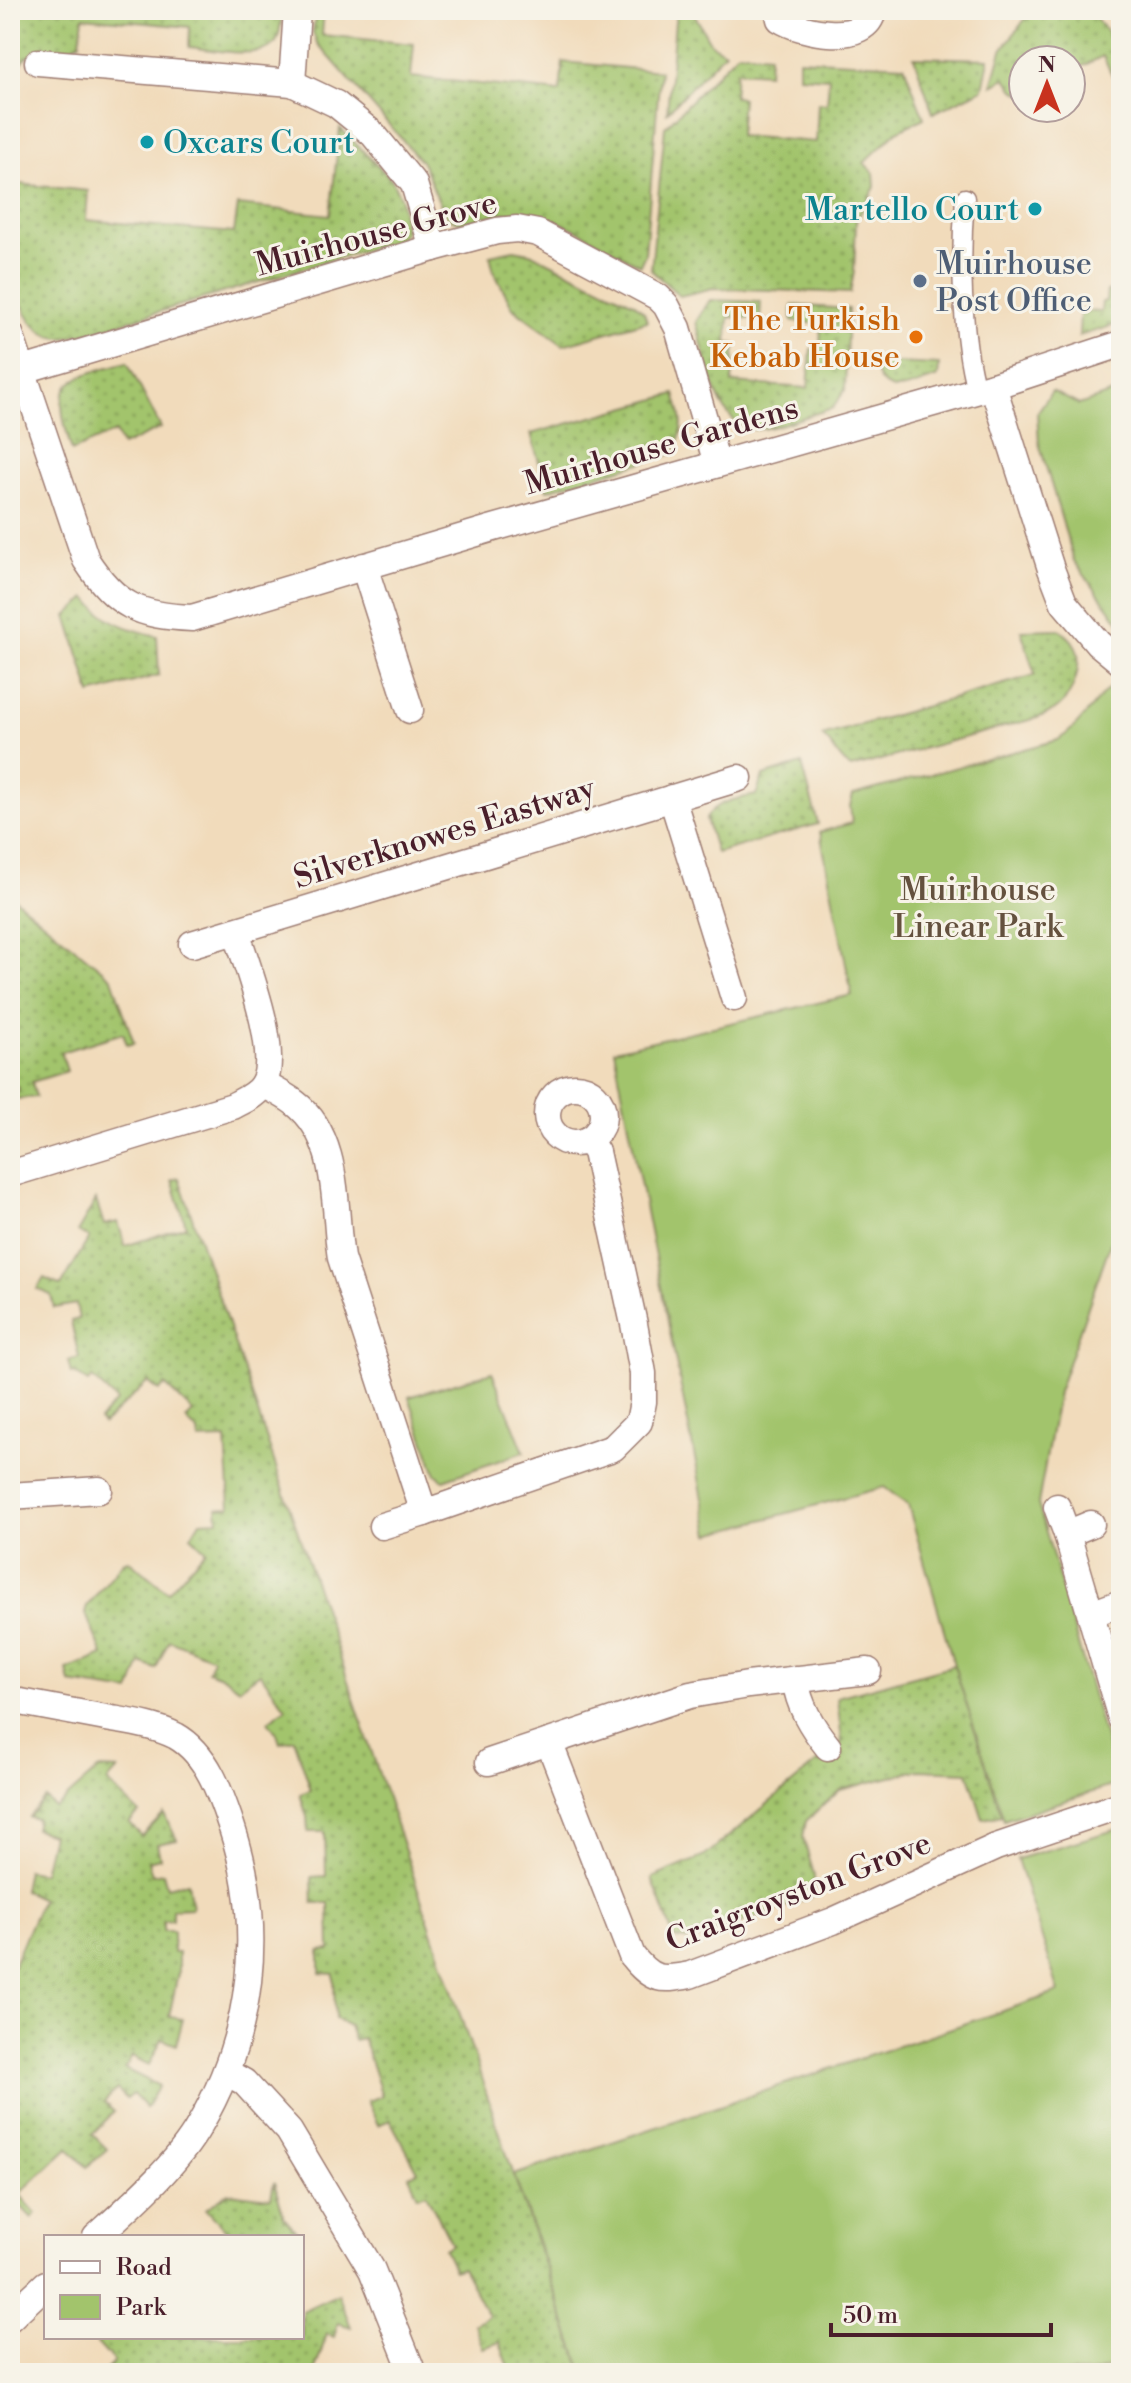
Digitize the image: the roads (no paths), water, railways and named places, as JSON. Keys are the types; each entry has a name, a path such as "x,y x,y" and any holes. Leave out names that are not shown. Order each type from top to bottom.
{"street":[{"path":"292,83 297,10"},
{"path":"778,10 780,19 802,30 850,33 864,29 873,10"},
{"path":"38,62 292,83 336,104 373,134 414,184 433,248"},
{"path":"965,198 961,242 970,366 985,388 1064,603 1098,643 1121,662"},
{"name":"Muirhouse Grove","path":"23,370 433,248 497,231 517,229 538,233 658,297 666,305 678,328 717,464"},
{"name":"Muirhouse Gardens","path":"10,334 86,560 119,599 141,612 192,618 985,388 1121,344"},
{"path":"364,566 410,710"},
{"name":"Silverknowes Eastway","path":"192,944 739,778"},
{"path":"672,798 734,998"},
{"path":"10,1174 233,1106 253,1095 263,1084 269,1067 266,1034 236,931"},
{"path":"263,1084 296,1103 315,1123 327,1150 341,1258 424,1513"},
{"path":"382,1526 613,1448 639,1422 644,1389 634,1324 596,1152 588,1140"},
{"path":"10,1496 99,1490"},
{"path":"1057,1507 1079,1529 1091,1614 1121,1718"},
{"path":"1091,1614 1121,1603"},
{"path":"489,1762 690,1695 868,1671"},
{"path":"795,1679 799,1702 828,1747"},
{"path":"10,1700 143,1724 176,1737 194,1751 222,1797 238,1848 248,1897 251,1973 246,2004 226,2072 198,2128 150,2187 98,2235"},
{"name":"Craigroyston Grove","path":"549,1742 632,1956 646,1973 665,1980 690,1975 833,1921 996,1847 1121,1805"},
{"path":"226,2072 244,2082 289,2131 372,2270 413,2373"},
{"path":"10,2318 44,2286"}],"place":[{"name":"Oxcars Court","path":"147,142"},
{"name":"Martello Court","path":"1035,209"},
{"name":"Muirhouse Post Office","path":"920,281"},
{"name":"The Turkish Kebab House","path":"916,337"}],"park label":[{"name":"Muirhouse Linear Park","path":"978,908"}]}
